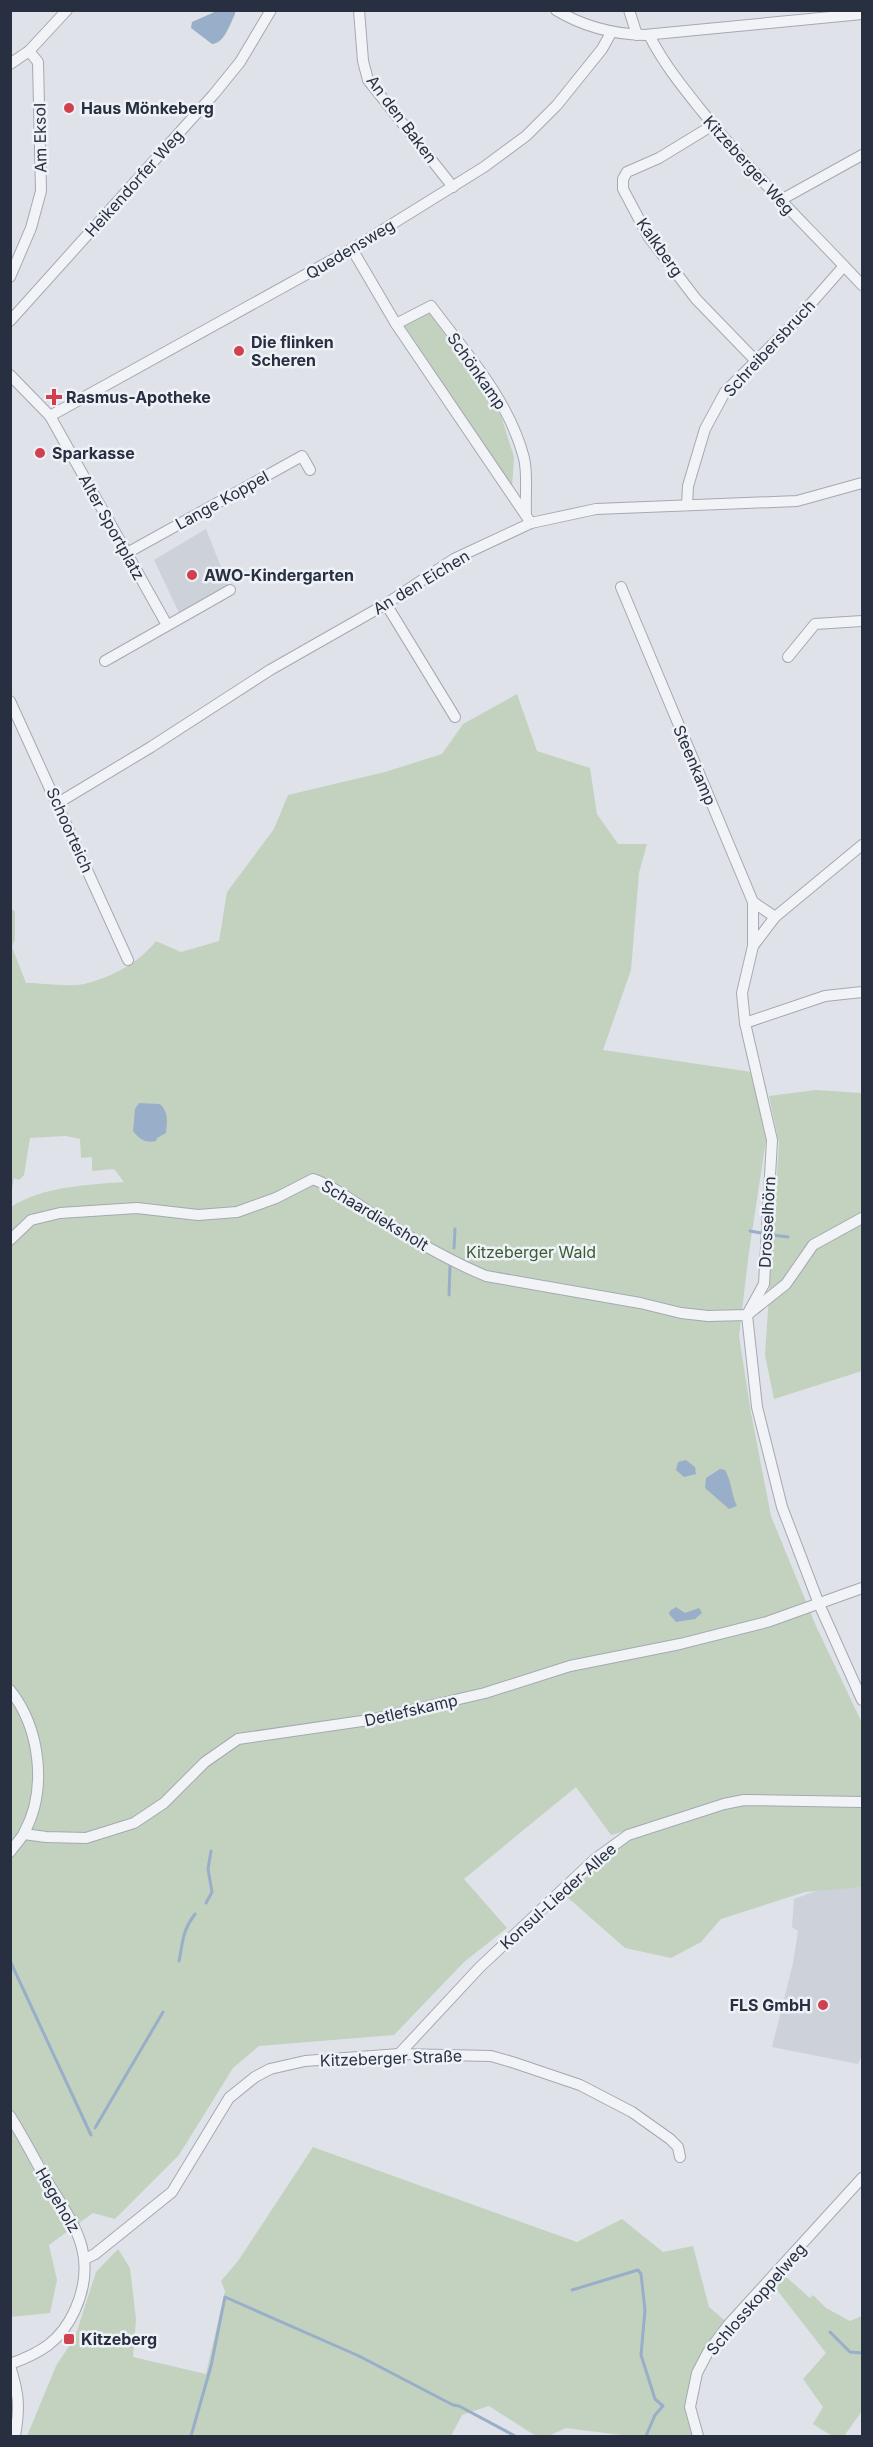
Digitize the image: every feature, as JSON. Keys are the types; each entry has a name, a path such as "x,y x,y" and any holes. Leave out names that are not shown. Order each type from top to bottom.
{"street":[{"path":"10,64 29,51 67,10"},
{"name":"Heikendorfer Weg","path":"12,317 214,94 240,62 271,10"},
{"name":"An den Baken","path":"358,10 363,61 368,80 453,187"},
{"path":"556,10 576,22 611,33 643,35 862,14"},
{"name":"Kitzeberger Weg","path":"629,10 643,35 664,64 713,125 779,201 862,285"},
{"name":"Quedensweg","path":"50,416 352,249 453,187 515,145 563,97 602,49 611,33"},
{"name":"Am Eksol","path":"10,278 34,219 41,191 38,62 29,51"},
{"name":"Kalkberg","path":"713,125 659,158 627,172 623,179 623,189 648,236 682,281 696,299 756,361"},
{"path":"779,201 862,155"},
{"path":"352,249 396,324 529,518"},
{"name":"Schreibersbruch","path":"687,505 688,486 705,429 725,392 844,266"},
{"name":"Schönkamp","path":"396,324 431,306 474,364 509,416 524,459 529,518"},
{"name":"Alter Sportplatz","path":"10,375 50,416 167,625"},
{"name":"Lange Koppel","path":"127,553 302,456 310,470"},
{"name":"An den Eichen","path":"58,803 270,670 529,518 596,509 797,501 862,483"},
{"name":"Steenkamp","path":"621,587 753,902 753,946"},
{"path":"105,661 230,590"},
{"path":"386,604 455,717"},
{"path":"788,657 815,624 862,621"},
{"name":"Schoorteich","path":"10,701 128,960"},
{"name":"Drosselhörn","path":"747,1315 764,1284 772,1140 745,1023 742,993 753,946 775,917 862,845"},
{"path":"753,902 775,917"},
{"path":"745,1023 825,996 862,992"},
{"name":"Schaardieksholt","path":"10,1240 32,1220 60,1213 137,1208 198,1215 237,1212 276,1198 313,1179 326,1184 388,1224 463,1267 486,1276 640,1303 681,1313 708,1316 747,1315"},
{"path":"862,1218 813,1245 786,1284 747,1315 758,1407 782,1507 819,1604 862,1700"},
{"path":"819,1604 862,1588"},
{"name":"Detlefskamp","path":"24,1834 86,1838 134,1823 164,1803 205,1762 238,1739 369,1720 485,1693 570,1666 680,1644 767,1622 819,1604"},
{"path":"10,1690 29,1722 37,1763 31,1818 24,1834 10,1852"},
{"name":"Konsul-Lieder-Allee","path":"399,2054 480,1967 595,1859 628,1835 724,1804 744,1800 862,1802"},
{"name":"Kitzeberger Straße","path":"85,2259 95,2254 172,2192 229,2098 270,2069 305,2061 399,2054 490,2056 580,2085 632,2112 670,2139 678,2147 680,2157"},
{"name":"Hegeholz","path":"10,2116 72,2219 85,2259 81,2297 63,2334 31,2356 10,2365"},
{"name":"Schlosskoppelweg","path":"698,2436 690,2407 697,2373 708,2352 729,2324 862,2178"},
{"path":"10,2365 19,2393 19,2413 15,2436"}],"shaded area":[{"name":"AWO-Kindergarten","path":"206,529 230,590 181,617 154,560"},
{"name":"FLS GmbH","path":"862,1887 862,2055 858,2064 772,2047 793,1963 798,1931 792,1927 794,1899 822,1889"}],"green space":[{"path":"429,311 501,416 514,457 512,489 404,325"},
{"name":"Kitzeberger Wald","path":"517,694 537,751 590,768 597,814 618,844 647,844 639,873 631,970 603,1050 752,1072 766,1140 739,1336 771,1516 816,1626 862,1723 862,1887 805,1892 721,1919 701,1942 671,1958 625,1948 566,1896 632,1829 611,1835 576,1787 464,1879 507,1928 464,1962 394,2035 259,2046 233,2068 179,2155 115,2219 93,2213 49,2245 57,2280 50,2313 11,2317 11,1207 51,1191 124,1182 114,1169 92,1171 92,1157 81,1158 80,1139 66,1136 30,1138 24,1175 19,1180 14,1178 11,1195 11,909 15,911 15,939 12,947 26,983 74,985 97,980 134,961 156,941 181,952 219,941 227,892 274,829 288,795 385,772 442,754 463,724"},
{"path":"816,1090 862,1093 862,1371 774,1399 765,1355 779,1143 769,1096"},
{"path":"313,2147 577,2242 622,2219 663,2252 693,2246 709,2307 729,2324 708,2352 692,2404 699,2436 628,2436 566,2428 549,2436 536,2436 489,2406 462,2415 451,2436 27,2436 56,2366 75,2337 96,2272 118,2249 130,2268 136,2319 133,2357 206,2374 225,2291 221,2281 238,2261"},
{"path":"785,2276 810,2298 813,2295 826,2308 850,2321 862,2316 862,2411 844,2436 832,2436 813,2424 823,2407 803,2379 826,2353 774,2286"}],"water":[{"path":"219,10 235,11 235,14 220,41 212,44 191,28 192,22"},
{"path":"139,1103 160,1104 165,1111 166,1133 156,1141 143,1140 133,1131 135,1109"},
{"path":"686,1460 695,1467 696,1474 684,1477 676,1470 678,1462"},
{"path":"720,1469 725,1470 727,1474 737,1506 729,1509 705,1488 706,1478"},
{"path":"676,1607 685,1613 699,1608 702,1613 695,1619 676,1622 669,1614"}],"waterway":[{"path":"454,1248 455,1229"},
{"path":"750,1231 761,1233"},
{"path":"772,1235 788,1237"},
{"path":"449,1295 450,1266"},
{"path":"206,1903 212,1892 208,1869 211,1851"},
{"path":"179,1961 185,1931 195,1914"},
{"path":"11,1963 91,2135"},
{"path":"95,2128 163,2012"},
{"path":"572,2290 638,2270 641,2274 645,2310 641,2355 655,2399 663,2406 655,2415 646,2436"},
{"path":"191,2436 211,2366 225,2297 359,2356 515,2436"},
{"path":"830,2332 850,2352 862,2353"}],"place":[{"name":"Haus Mönkeberg","path":"69,108"},
{"name":"Die flinken Scheren","path":"239,351"},
{"name":"Rasmus-Apotheke","path":"54,397"},
{"name":"Sparkasse","path":"40,453"},
{"name":"AWO-Kindergarten","path":"192,575"},
{"name":"FLS GmbH","path":"823,2005"},
{"name":"Kitzeberg","path":"69,2339"}]}
